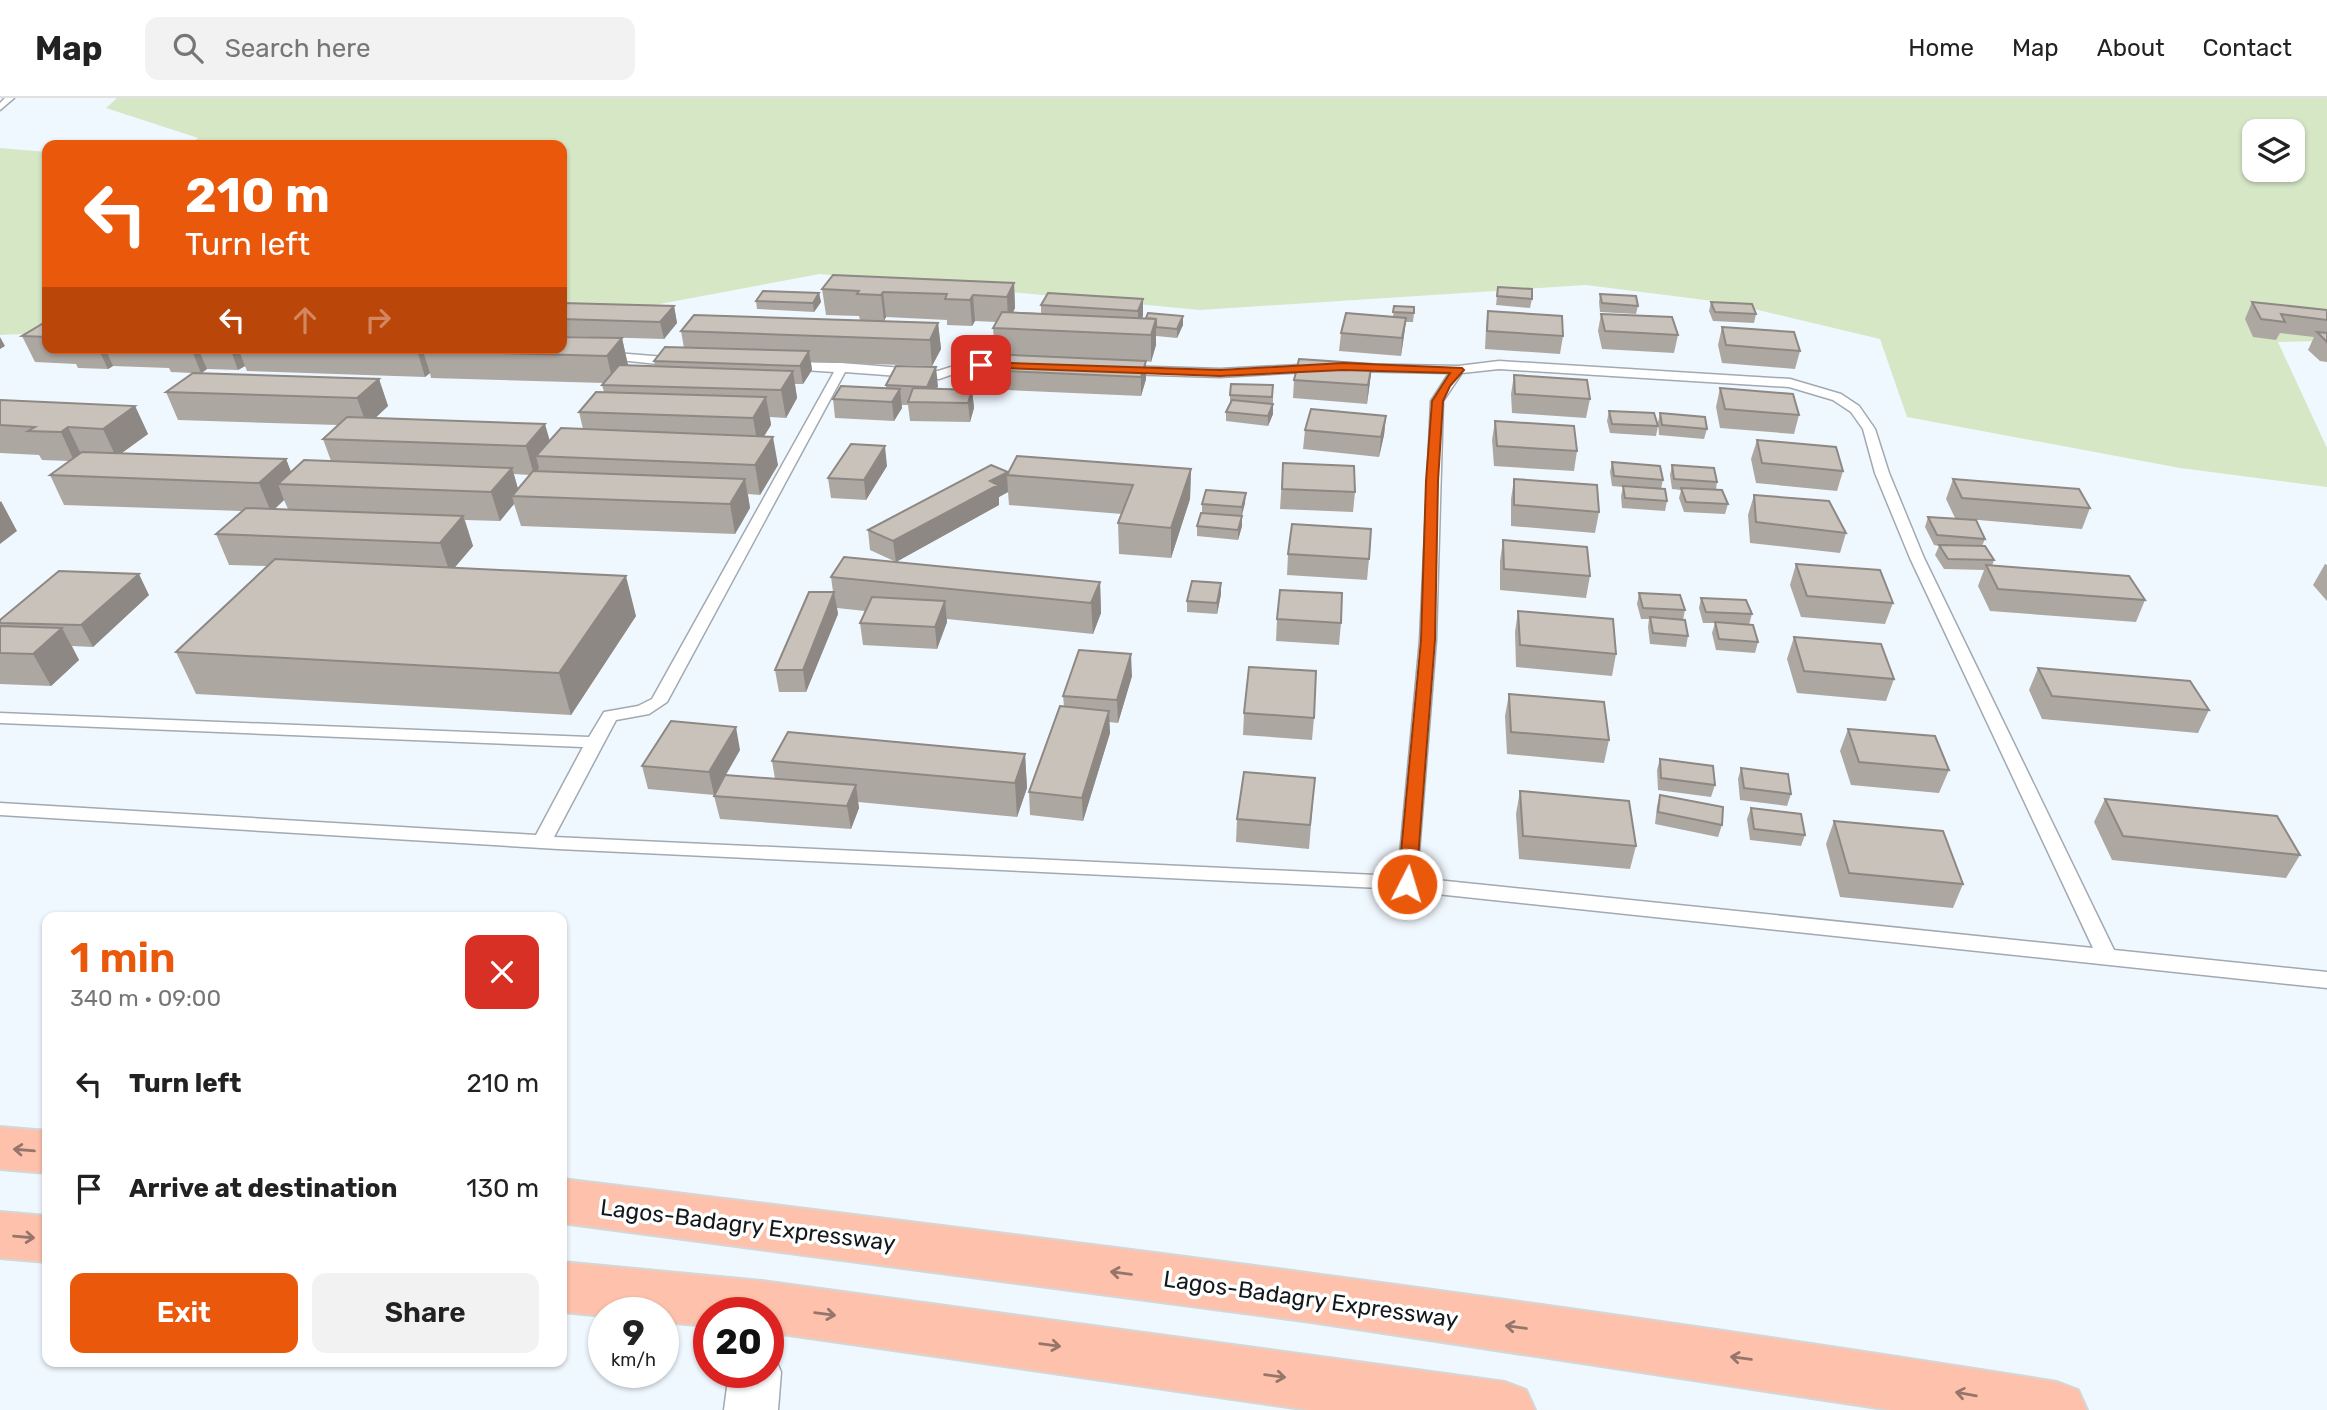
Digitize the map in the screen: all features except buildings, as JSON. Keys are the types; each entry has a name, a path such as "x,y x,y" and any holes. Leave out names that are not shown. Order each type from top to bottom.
{"highway":[{"path":"0,1148 42,1152"},
{"name":"Lagos-Badagry Expressway","path":"567,1203 999,1257 1812,1368 2057,1410"},
{"path":"0,1235 42,1239"},
{"path":"567,1288 693,1301"},
{"path":"784,1312 1445,1405 1504,1410"}],"street":[{"path":"751,1410 753,1388"}],"lane":[{"path":"0,108 10,98"},
{"path":"589,355 693,362"},
{"path":"774,365 842,367 939,375 967,366 1021,364"},
{"path":"1343,367 1458,370 1499,365 1790,383 1837,397 1856,408 1869,429 1882,473 1917,558 2107,957"},
{"path":"542,842 610,716 643,710 659,702 842,367"},
{"path":"1112,369 1220,373 1329,368"},
{"path":"1407,884 1428,640 1437,401 1458,370"},
{"path":"0,718 549,739 594,743"},
{"path":"0,809 542,842 1380,881 2327,980"}],"green space":[{"path":"117,98 2327,98 2327,341 2278,342 2327,448 2327,487 2180,468 1907,417 1880,339 1729,303 1586,285 1200,310 820,274 601,315 567,317 567,140 195,140 198,138 106,108"},
{"path":"0,148 42,152 42,333 0,335"}],"route":[{"path":"981,365 996,363 1220,373 1343,367 1458,370 1437,401 1428,640 1407,884"}]}
